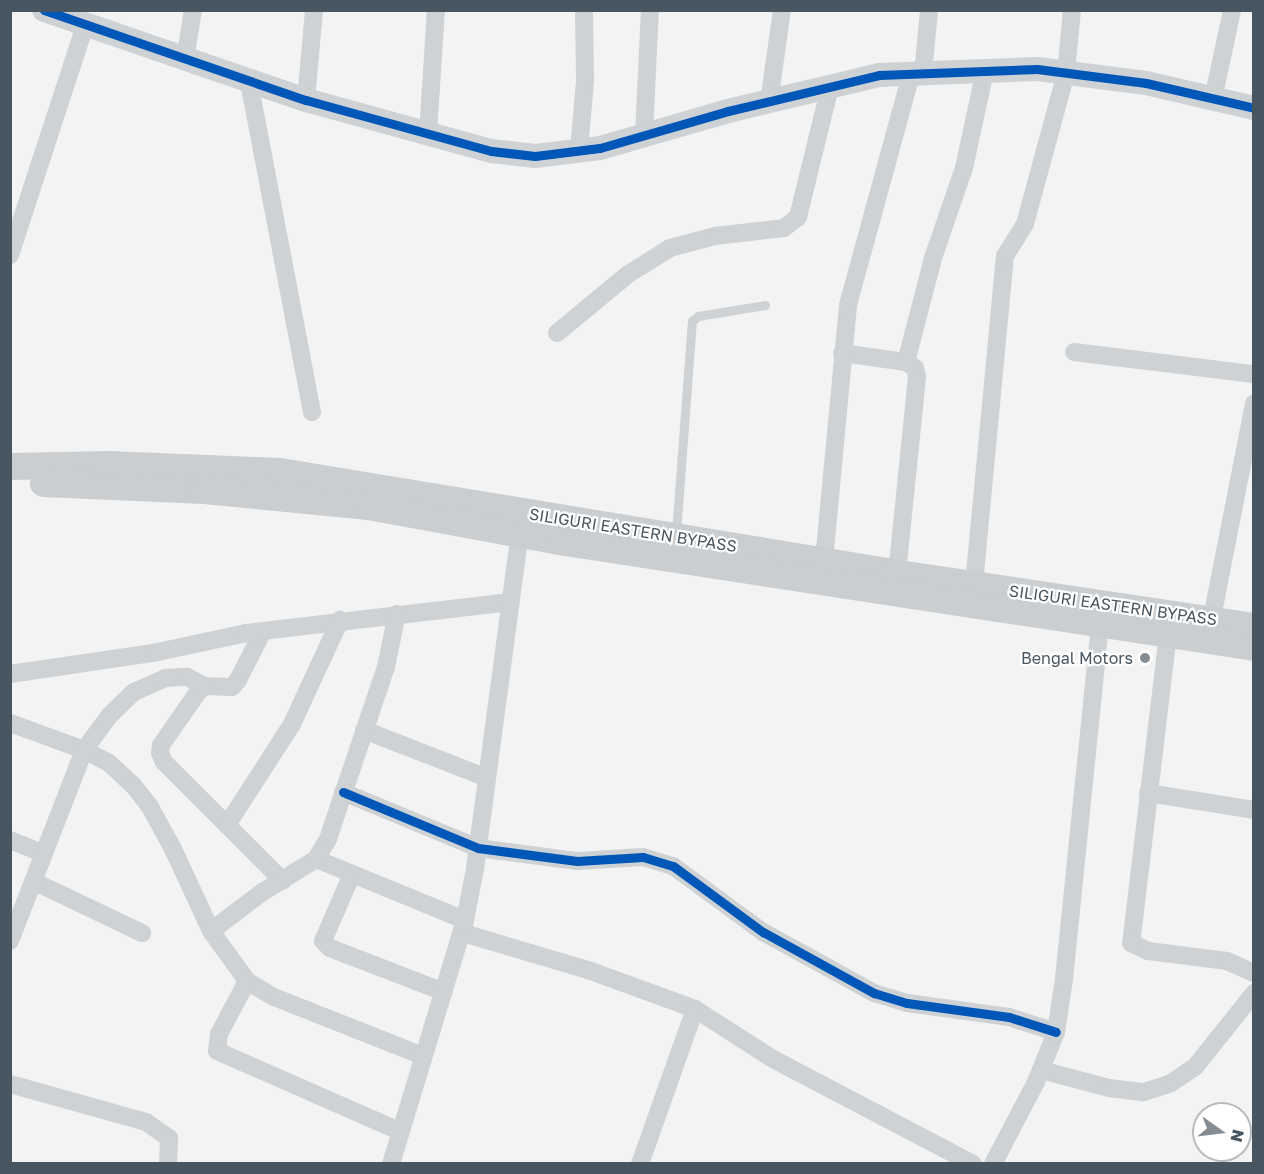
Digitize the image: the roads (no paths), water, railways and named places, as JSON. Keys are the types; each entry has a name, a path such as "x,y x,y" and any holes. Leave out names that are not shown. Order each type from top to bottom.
{"main road":[{"name":"SILIGURI EASTERN BYPASS","path":"10,466 108,464 280,471 372,497 1210,630 1254,647"},
{"name":"SILIGURI EASTERN BYPASS","path":"10,483 122,484 277,497 372,497"},
{"name":"SILIGURI EASTERN BYPASS","path":"521,522 675,537 974,584 1100,614 1168,634 1254,626"}],"street":[{"path":"44,10 306,100 428,133 535,156 579,150 644,135 879,75 1037,69 1146,83 1254,108"},
{"path":"185,60 193,10"},
{"path":"306,100 314,10"},
{"path":"428,133 436,10"},
{"path":"579,150 585,81 584,10"},
{"path":"644,135 650,10"},
{"path":"770,102 782,10"},
{"path":"824,560 842,353 856,272 917,74 929,10"},
{"path":"974,584 1005,256 1025,224 1066,73 1072,10"},
{"path":"1213,99 1232,10"},
{"path":"10,255 86,23"},
{"path":"906,362 933,258 964,168 985,71"},
{"path":"249,82 312,412"},
{"path":"557,333 627,275 670,248 715,236 783,228 798,217 830,87"},
{"path":"1074,352 1254,374"},
{"path":"842,353 906,362 915,368 917,377 897,573"},
{"path":"1210,630 1254,403"},
{"path":"391,1164 399,1131 464,926 488,778 508,602 521,522"},
{"path":"10,674 142,655 263,631 340,620 508,602"},
{"path":"211,931 316,859 328,839 392,644 397,614"},
{"path":"1014,1125 1039,1076 1056,1032 1065,979 1100,614"},
{"path":"227,825 292,724 340,620"},
{"path":"10,941 84,750 110,715 134,692 176,678 187,677 205,686 232,687 263,631"},
{"path":"1168,634 1131,943 1148,951 1227,961 1254,973"},
{"path":"205,686 161,745 160,753 164,762 283,880"},
{"path":"10,723 84,750 109,764 150,807 211,931 247,981 274,997 423,1056"},
{"path":"364,730 488,778"},
{"path":"343,792 478,848 577,861 643,857 673,866 763,932 874,993 907,1003 1010,1017 1056,1032"},
{"path":"1148,793 1254,810"},
{"path":"10,840 43,853"},
{"path":"316,859 352,873 464,926 695,1010 773,1059 973,1164"},
{"path":"352,873 323,941 330,948 444,992"},
{"path":"33,881 142,933"},
{"path":"247,981 219,1034 217,1051 399,1131"},
{"path":"1039,1076 1144,1092 1171,1083 1195,1067 1254,993"},
{"path":"640,1164 695,1010"},
{"path":"993,1164 1039,1076"},
{"path":"10,1084 146,1122 169,1138 168,1164"}],"lane":[{"path":"675,537 692,321 698,316 765,305"}],"place":[{"name":"Bengal Motors","path":"1145,658"}]}
